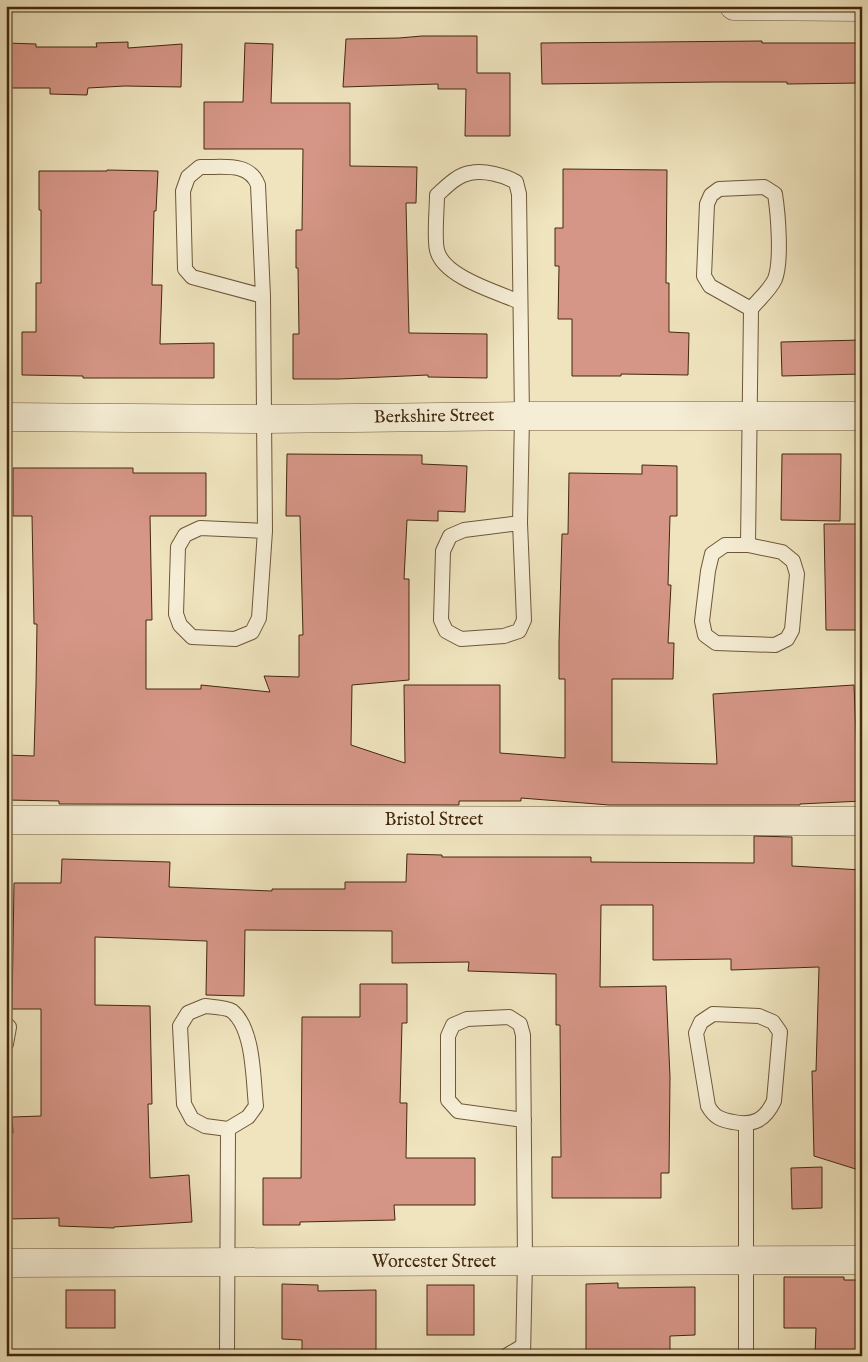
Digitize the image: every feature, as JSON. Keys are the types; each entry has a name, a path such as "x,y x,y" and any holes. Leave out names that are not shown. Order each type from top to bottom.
{"street":[{"path":"734,6 862,7"},
{"name":"Berkshire Street","path":"6,417 264,419 522,416 862,416"},
{"name":"Bristol Street","path":"6,820 862,821"},
{"name":"Worcester Street","path":"6,1263 862,1260"}],"lane":[{"path":"263,296 192,277 185,269 183,192 188,177 200,167 243,168 254,175 258,185 263,296 265,531 259,618 252,632 236,640 192,637 180,625 176,614 178,547 185,535 200,528 265,531"},
{"path":"520,302 462,277 446,266 437,250 437,195 452,182 469,172 504,175 516,182 519,194 522,416 520,523 524,620 519,631 504,636 461,640 446,631 441,620 442,551 450,536 464,530 520,523"},
{"path":"748,545 751,309 774,281 778,269 778,208 775,194 764,187 719,189 711,195 707,204 704,276 710,286 751,309"},
{"path":"725,545 748,545 782,552 793,560 795,567 792,630 786,640 776,645 716,643 705,635 702,621 712,554 725,545"},
{"path":"206,1006 230,1010 242,1022 248,1038 256,1106 248,1117 228,1128 206,1126 192,1119 184,1104 180,1026 188,1013 206,1006"},
{"path":"713,1014 759,1016 773,1022 780,1032 774,1101 770,1110 761,1119 746,1125 720,1119 708,1106 696,1033 701,1022 713,1014"},
{"path":"506,1356 523,1351 525,1262 524,1120 523,1035 520,1024 509,1017 467,1019 452,1025 448,1036 448,1100 458,1111 524,1120"},
{"path":"6,1024 9,1028 6,1044"},
{"path":"746,1125 746,1356"},
{"path":"227,1356 228,1128"}],"building":[{"path":"477,36 477,73 510,73 510,136 465,136 466,89 438,89 438,84 343,87 346,39"},
{"path":"762,41 762,43 862,43 862,83 542,84 541,43"},
{"path":"128,42 128,48 182,44 181,87 125,86 88,88 87,95 50,94 50,88 6,88 6,43 36,44 36,47 97,47 96,43"},
{"path":"245,43 273,44 271,103 350,103 350,166 417,167 416,203 406,203 409,333 487,334 487,378 428,377 428,375 293,379 293,334 299,334 296,230 302,230 303,149 204,149 204,102 243,102"},
{"path":"563,169 667,170 666,283 669,283 669,332 689,333 688,375 621,374 621,376 572,376 572,319 558,319 559,266 555,266 555,228 563,228"},
{"path":"39,171 158,171 156,211 154,211 152,285 162,285 160,344 214,343 214,378 83,378 83,376 22,375 22,332 36,332 36,283 41,283"},
{"path":"862,340 862,374 782,376 781,342"},
{"path":"287,454 422,455 422,464 467,466 465,512 438,511 438,521 407,520 404,579 409,579 409,680 352,685 351,745 405,763 404,685 500,685 500,753 565,758 565,679 559,679 559,642 562,534 568,534 569,473 642,474 642,465 677,466 677,516 670,516 668,585 671,585 668,643 674,643 673,679 612,679 612,762 717,764 713,694 854,685 857,759 860,759 862,801 800,805 609,805 521,798 521,801 459,801 459,805 59,804 59,801 6,800 6,755 34,756 36,686 37,624 34,624 32,516 13,516 13,468 133,468 133,473 206,473 206,516 150,516 152,620 146,620 146,689 201,689 201,685 270,692 264,676 299,677 299,635 303,635 300,516 286,516"},
{"path":"782,454 841,454 840,521 781,520"},
{"path":"824,524 862,524 862,630 826,630"},
{"path":"754,836 792,837 792,866 862,870 862,918 858,984 862,984 862,1171 814,1156 812,1071 816,1071 819,967 731,970 731,959 653,960 653,905 601,905 600,987 666,986 670,1077 669,1173 661,1173 661,1198 552,1198 552,1157 561,1157 560,1025 556,1025 556,974 468,971 469,962 392,963 392,931 245,930 244,996 206,995 207,941 95,937 95,1005 150,1006 152,1104 148,1104 150,1178 189,1175 192,1222 114,1228 59,1226 59,1218 6,1219 6,1134 13,1133 12,1117 41,1116 41,1009 12,1009 14,883 61,883 62,859 170,862 169,887 272,891 272,889 345,889 345,882 406,882 407,854 442,855 442,857 591,857 591,862 754,863"},
{"path":"360,984 407,984 407,1023 402,1023 400,1103 407,1103 406,1158 475,1158 475,1205 394,1205 395,1220 300,1222 300,1225 263,1225 263,1178 301,1178 302,1017 360,1017"},
{"path":"822,1167 822,1208 792,1209 791,1168"},
{"path":"784,1277 844,1277 844,1280 862,1280 862,1356 815,1356 816,1328 784,1328"},
{"path":"618,1283 618,1288 695,1287 695,1335 670,1336 670,1356 586,1356 586,1284"},
{"path":"282,1284 318,1285 318,1291 376,1290 376,1356 302,1356 302,1340 282,1339"},
{"path":"427,1285 474,1285 474,1335 427,1335"},
{"path":"66,1290 115,1290 115,1328 66,1328"}]}
